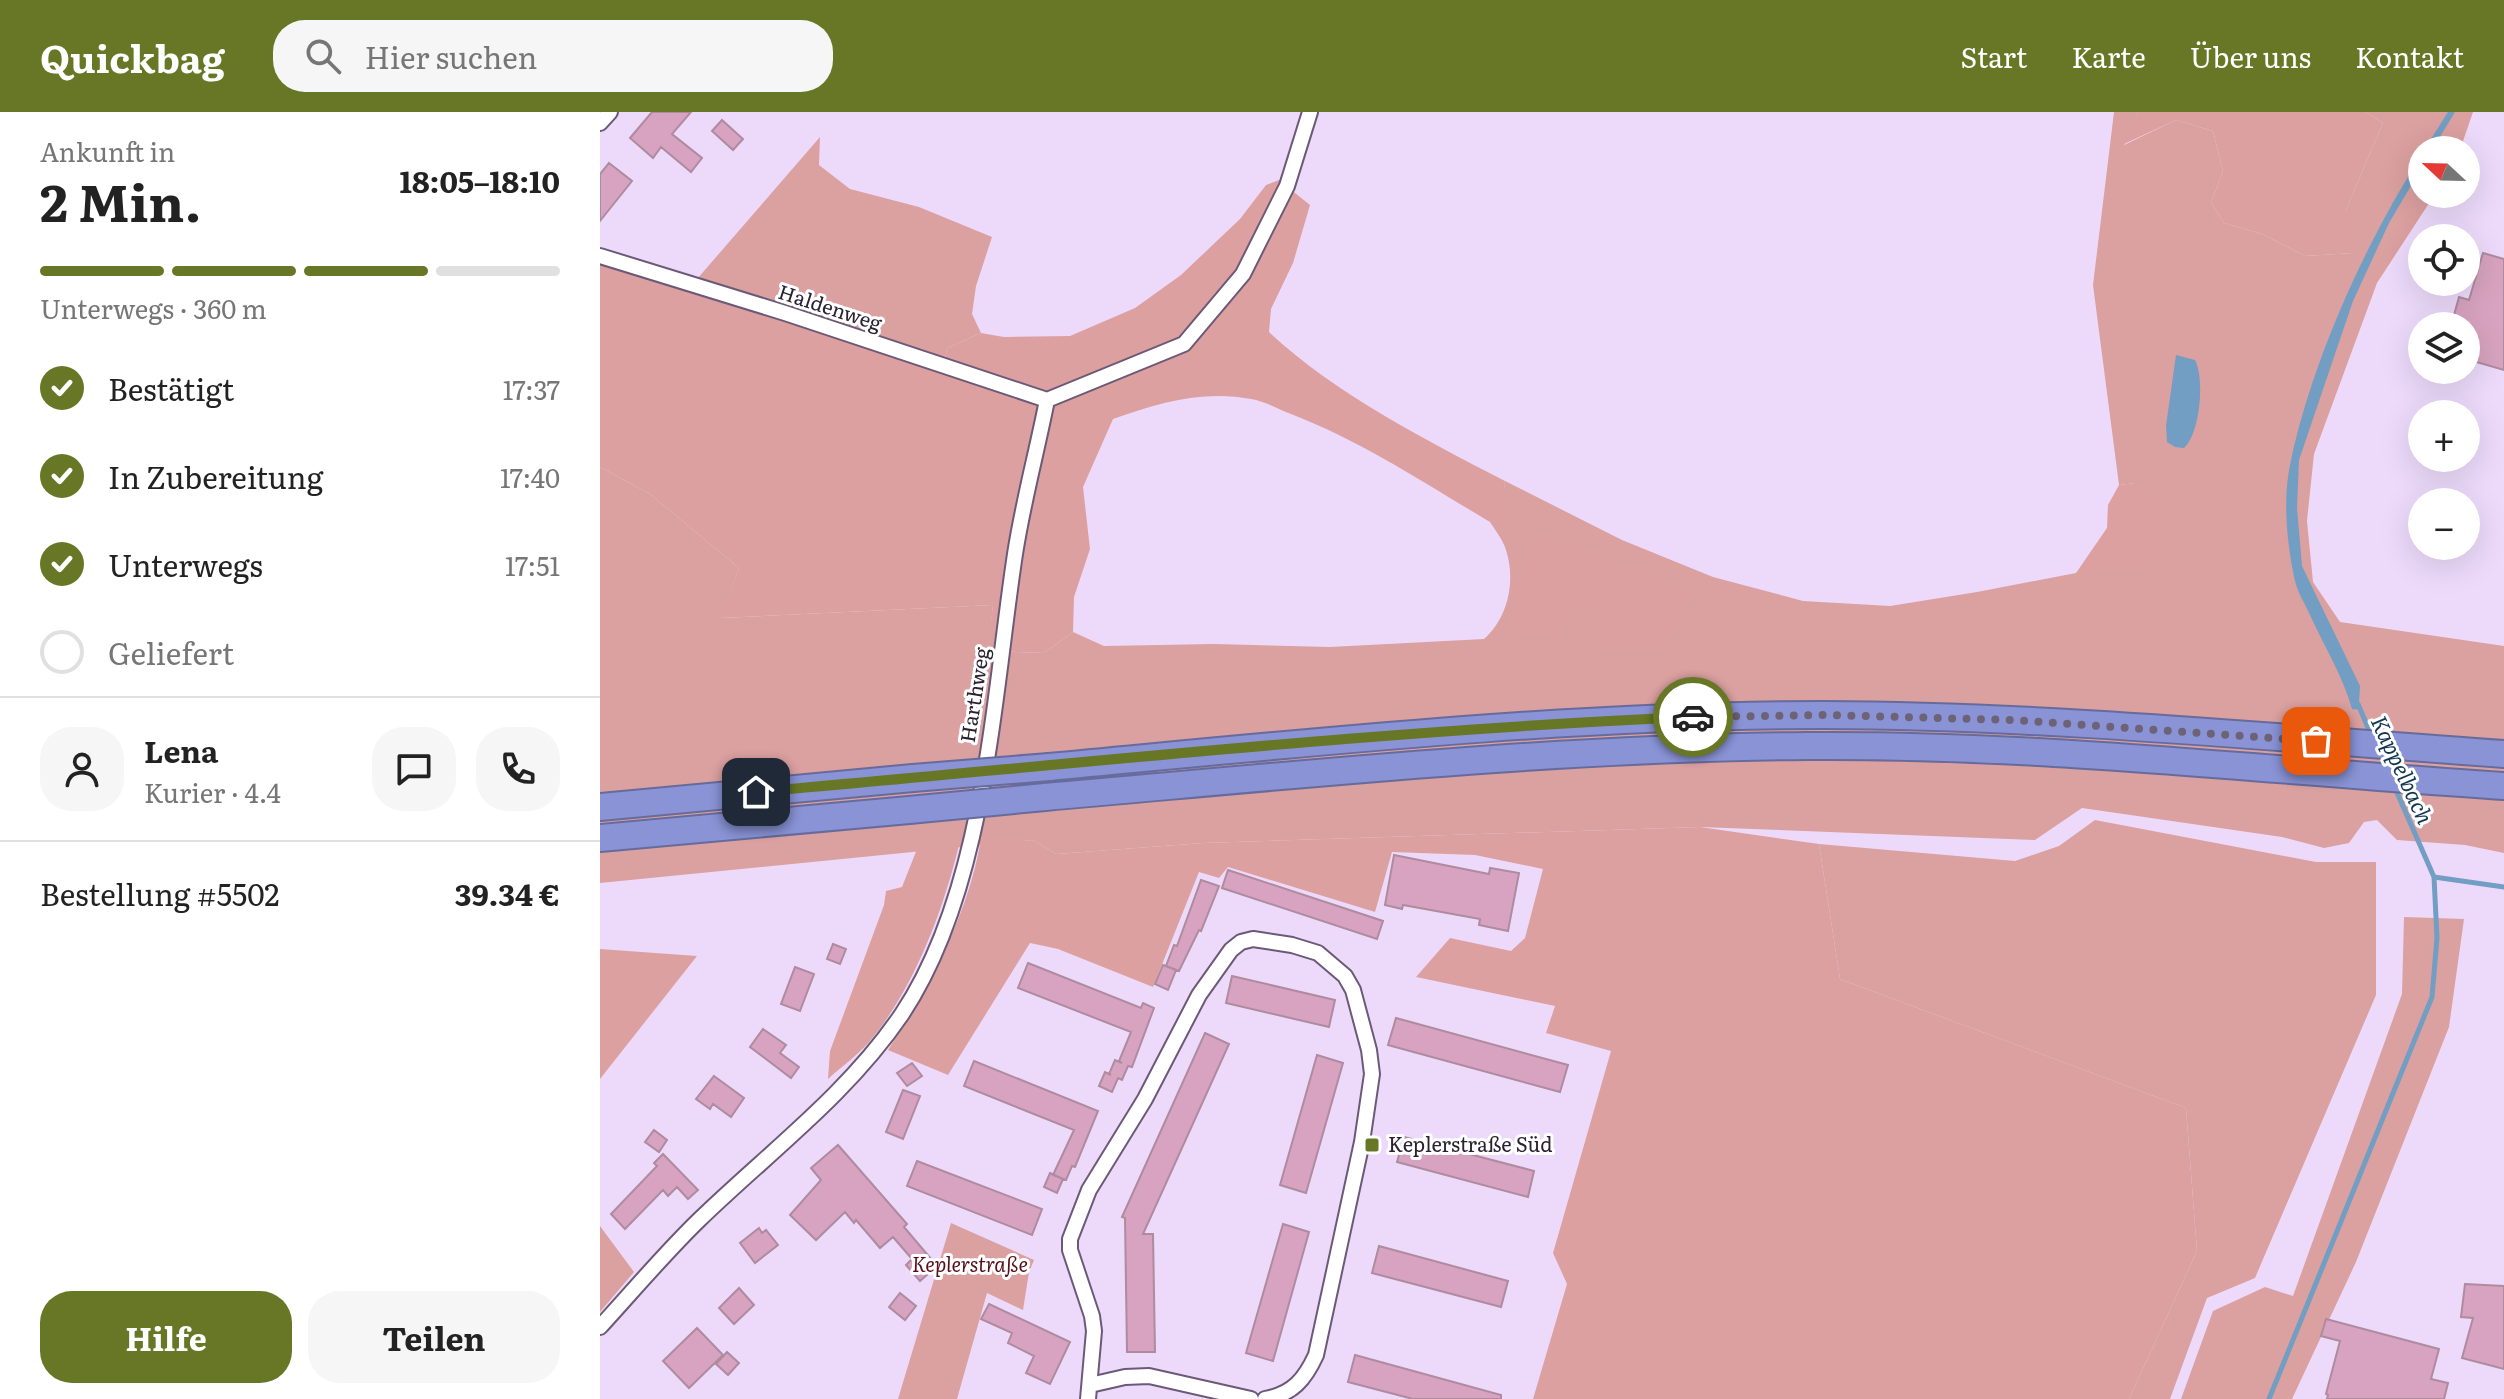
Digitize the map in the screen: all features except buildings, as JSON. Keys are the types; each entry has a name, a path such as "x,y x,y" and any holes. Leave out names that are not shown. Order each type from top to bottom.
{"highway":[{"path":"600,807 1411,734 1552,723 1694,717 1825,715 1999,720 2504,754"},
{"path":"600,838 1390,767 1675,748 1811,746 1954,749 2504,786"}],"street":[{"path":"600,123 610,112"},
{"path":"1047,400 1184,344 1243,274 1287,186 1310,112"},
{"name":"Haldenweg","path":"600,256 785,313 1047,400"},
{"name":"Harthweg","path":"600,1327 699,1220 818,1113 869,1056 903,1012 932,955 954,903 971,836 999,680 1016,551 1047,400"},
{"path":"1251,1399 1149,1376 1125,1377 1089,1392 1094,1331 1070,1250 1070,1239 1080,1210 1145,1099 1199,995 1231,950 1241,942 1253,939 1318,953 1345,976 1353,990 1372,1074 1362,1142 1316,1355 1300,1383 1289,1392 1265,1399"}],"green space":[{"path":"2114,112 2138,112 2124,145 2176,120 2213,131 2223,171 2211,203 2224,223 2262,234 2305,256 2353,253 2346,210 2383,123 2366,112 2473,112 2465,136 2408,136 2408,208 2426,208 2415,224 2408,224 2408,235 2377,283 2314,454 2307,521 2313,582 2340,622 2504,646 2504,853 2465,845 2397,840 2377,820 2364,822 2349,843 2324,848 2282,837 2082,808 2035,840 1700,827 1203,843 1056,854 1033,840 600,883 600,467 650,494 739,568 721,618 993,605 988,651 1044,653 1073,632 1104,646 1214,644 1330,647 1484,639 1499,621 1510,586 1506,550 1490,522 1501,513 1505,481 1622,540 1713,577 1803,601 1890,606 2076,573 2099,573 2135,483 2119,485 2093,285"},
{"path":"820,137 819,165 850,189 919,207 992,237 976,286 972,314 981,333 947,348 943,370 691,286"},
{"path":"2095,820 2316,862 2376,862 2376,995 2255,1278 2207,1298 2170,1399 2129,1399 2197,1251 2186,1108 1840,979 1819,844 2015,861 2059,846"},
{"path":"2404,917 2464,919 2449,1027 2356,1262 2292,1399 2181,1399 2213,1311 2265,1287 2293,1296 2402,994"},
{"name":"Keplerstraße","path":"951,1223 1034,1260 1023,1310 987,1293 957,1399 898,1399"},
{"path":"600,1226 634,1272 600,1312"}],"shaded area":[{"path":"2138,112 2366,112 2383,123 2346,210 2364,229 2353,253 2305,256 2262,234 2224,223 2211,203 2223,171 2213,131 2176,120 2122,145"},
{"path":"1279,180 1310,205 1293,263 1271,309 1269,332 1351,395 1505,481 1502,514 1490,522 1368,450 1266,403 1216,396 1164,403 1113,419 1083,487 1090,549 1074,597 1073,632 1044,653 987,651 993,605 720,618 739,568 650,494 600,467 600,259 943,370 947,348 981,333 1004,337 1070,336 1135,308 1181,275 1240,219 1266,185"},
{"path":"2135,483 2155,495 2165,526 2158,563 2099,573 2076,573 2107,528 2108,505 2119,485"},
{"path":"1535,531 1691,590 1682,620 1662,644 1639,652 1605,646 1597,608 1576,605 1555,633 1530,632 1510,623"},
{"path":"1700,827 1819,844 1840,979 2186,1108 2197,1251 2129,1399 1533,1399 1567,1284 1553,1253 1611,1051 1546,1033 1555,1006 1416,977 1450,938 1511,951 1525,938 1543,869 1475,855 1392,852 1375,912 1228,867 1219,878 1199,872 1153,987 1058,949 1030,943 948,1075 888,1050 917,1002 956,925 980,844 1033,840 1056,854 1203,843"},
{"path":"959,845 945,896 925,948 900,998 869,1042 828,1079 830,1051 884,905 886,891 902,887 917,849"},
{"path":"600,949 697,956 600,1079"}],"water":[{"path":"2448,112 2455,112 2440,136 2433,136"},
{"path":"2408,177 2408,191 2389,223 2353,301 2299,460 2297,508 2302,566 2360,686 2359,703 2362,710 2352,709 2295,581 2287,521 2288,475 2301,421 2327,342 2362,263"},
{"path":"2176,355 2195,360 2200,380 2197,419 2184,448 2167,442 2166,426"}],"waterway":[{"name":"Kappelbach","path":"2358,704 2371,735"},
{"name":"Kappelbach","path":"2269,1399 2432,997 2437,938 2434,877 2395,788"},
{"path":"2434,877 2504,887"}],"way so far":[{"path":"1693,717 1825,715 2013,720 2316,741"}],"place":[{"name":"Keplerstraße Süd","path":"1372,1145"}],"route":[{"path":"756,792 1411,734 1552,723 1693,717"}]}
